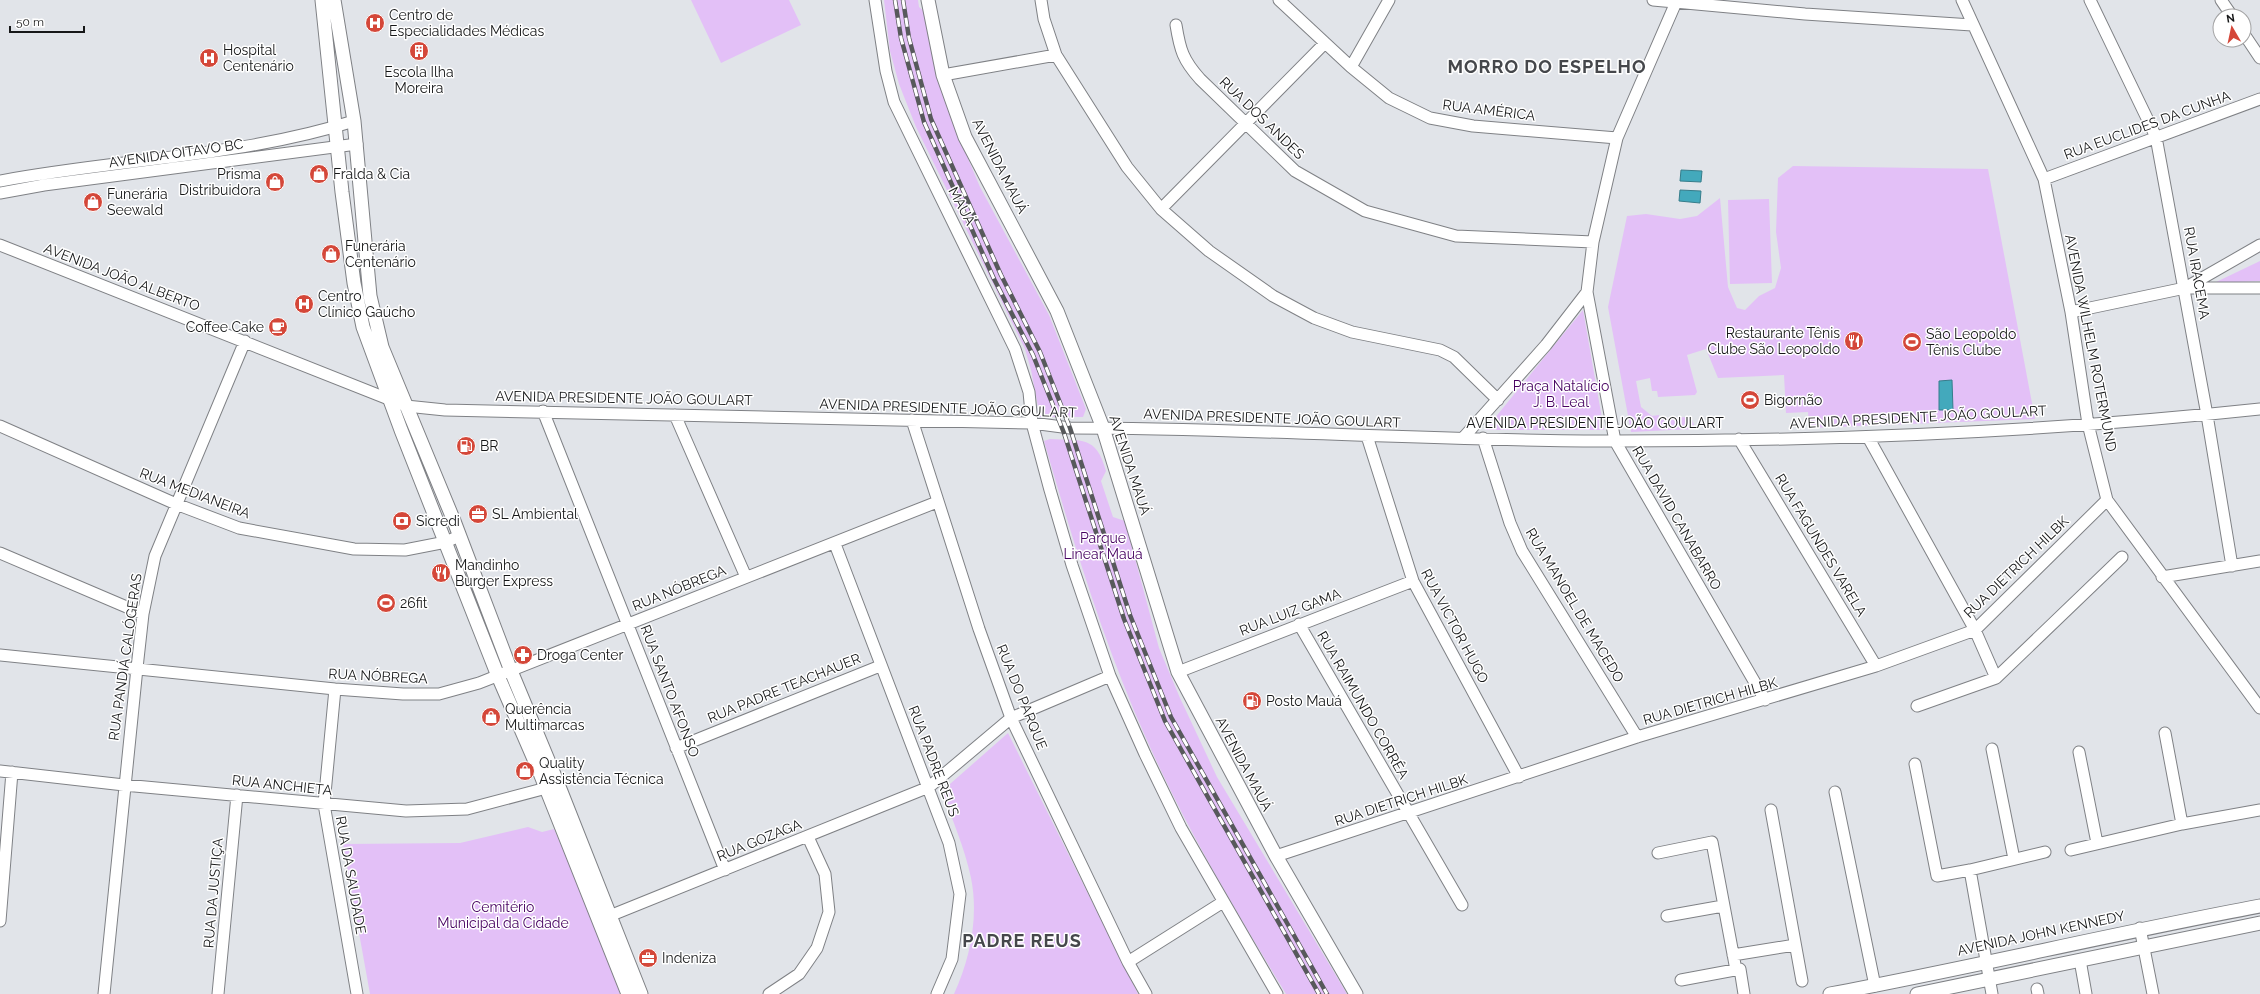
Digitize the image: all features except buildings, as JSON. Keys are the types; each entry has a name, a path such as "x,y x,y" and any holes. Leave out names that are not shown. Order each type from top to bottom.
{"main road":[{"path":"322,0 347,231 358,305 376,349 406,406 421,441 511,671 522,714"},
{"path":"334,0 357,144 362,229 376,349 389,399 498,676 522,714 570,829 622,961 641,994"},
{"name":"AVENIDA MAUÁ","path":"928,0 943,75 965,137 1057,311 1103,428 1178,672 1276,856 1356,994"},
{"path":"328,53 342,51"},
{"path":"347,231 362,229"},
{"path":"352,268 367,266"},
{"path":"408,447 421,441"},
{"path":"429,499 442,494"},
{"path":"459,577 472,570"},
{"path":"478,624 491,618"},
{"name":"AVENIDA JOHN KENNEDY","path":"1830,994 1875,986 2140,928 2260,906"},
{"path":"1917,994 2144,946 2260,924"},
{"path":"622,961 628,994"}],"street":[{"name":"MAUÁ","path":"875,0 886,71 894,102 1015,349 1029,392 1032,423"},
{"path":"1041,0 1044,19 1056,55 1127,167 1161,209 1209,251 1273,296 1314,318 1352,332 1440,350 1454,357 1498,400"},
{"name":"RUA AMÉRICA","path":"1279,0 1351,67 1388,98 1430,118 1474,126 1617,138"},
{"path":"1351,67 1389,0"},
{"path":"1653,0 1677,1 1805,14 1972,25"},
{"name":"AVENIDA WILHELM ROTERMUND","path":"1962,0 1972,25 2044,179 2071,312 2088,424 2107,500 2162,577 2260,708"},
{"name":"RUA IRACEMA","path":"2090,0 2156,137 2207,415 2232,566"},
{"path":"1463,438 1546,345 1587,292 1593,242 1617,138 1677,1"},
{"name":"RUA DOS ANDES","path":"1176,25 1180,52 1186,64 1295,171 1365,211 1456,236 1593,242"},
{"path":"1161,209 1325,43"},
{"path":"2252,46 2260,58"},
{"path":"943,75 1056,55"},
{"name":"RUA EUCLIDES DA CUNHA","path":"2044,179 2260,99"},
{"name":"AVENIDA OITAVO BC","path":"0,181 43,173 236,148 317,133 354,121"},
{"name":"AVENIDA OITAVO BC","path":"0,193 44,185 357,144"},
{"name":"AVENIDA JOÃO ALBERTO","path":"0,245 244,340 389,399"},
{"path":"2184,288 2260,245"},
{"path":"2071,312 2184,288 2260,288"},
{"name":"RUA DAVID CANABARRO","path":"1587,292 1615,441 1765,700"},
{"name":"RUA PANDIÁ CALÓGERAS","path":"104,994 124,785 143,614 155,556 244,340"},
{"name":"AVENIDA PRESIDENTE JOÃO GOULART","path":"389,399 406,406 445,410 1032,423 1070,428 1615,441 1868,437 2088,424 2207,415 2260,409"},
{"name":"RUA SANTO AFONSO","path":"543,411 725,870"},
{"path":"675,414 746,577"},
{"name":"RUA DO PARQUE","path":"912,420 937,502 1011,718 1128,962 1146,994"},
{"path":"1032,423 1072,565 1110,676 1145,754 1178,822 1223,902 1278,994"},
{"name":"RUA MEDIANEIRA","path":"0,426 176,504 239,528 354,549 405,550 446,542 459,536"},
{"name":"RUA VICTOR HUGO","path":"1367,436 1412,581 1519,777"},
{"path":"1868,437 1975,630 1996,678"},
{"name":"RUA MANOEL DE MACEDO","path":"1483,438 1510,523 1522,550 1637,738"},
{"name":"RUA FAGUNDES VARELA","path":"1739,439 1876,666"},
{"name":"RUA DIETRICH HILBK","path":"1276,856 1637,738 1876,666 1975,630 2107,500"},
{"name":"RUA NÓBREGA","path":"0,655 335,689 403,694 439,694 511,671 746,577 835,544 937,502"},
{"name":"RUA PADRE REUS","path":"835,544 880,666 929,787 949,842 960,894 952,959 937,994"},
{"path":"0,553 143,614"},
{"path":"1917,706 1996,678 2122,557"},
{"path":"2162,577 2260,561"},
{"name":"RUA LUIZ GAMA","path":"1178,672 1412,581"},
{"name":"RUA RAIMUNDO CORRÊA","path":"1299,624 1462,905"},
{"name":"RUA PADRE TEACHAUER","path":"676,748 880,666"},
{"name":"RUA GOZAGA","path":"604,918 929,787 1011,718 1110,676"},
{"name":"RUA DA SAUDADE","path":"335,689 324,804 357,994"},
{"path":"2165,733 2182,824"},
{"path":"1992,749 2014,859"},
{"path":"2079,752 2097,843"},
{"path":"1915,764 1937,876 1970,870 2045,852"},
{"name":"RUA ANCHIETA","path":"0,771 124,785 406,811 466,809 552,786"},
{"path":"0,921 12,772"},
{"path":"1835,792 1875,986"},
{"name":"RUA DA JUSTIÇA","path":"218,994 237,795"},
{"path":"1771,810 1802,981"},
{"path":"2071,850 2182,824 2260,810"},
{"path":"769,994 799,974 817,948 829,912 825,874 808,837"},
{"path":"1658,853 1712,842 1736,970"},
{"path":"1970,870 1992,994"},
{"path":"1128,962 1223,902"},
{"path":"1667,916 1723,906"},
{"path":"2140,928 2153,994"},
{"path":"1733,955 1795,945"},
{"path":"2080,960 2086,994"},
{"path":"1680,980 1740,970 1744,994"}],"green space":[{"path":"691,0 789,0 801,25 721,63"},
{"path":"884,0 918,0 919,7 925,12 937,76 953,123 980,187 1049,315 1086,409 1083,417 1040,417 1031,370 1025,349 916,127 899,84 890,51"},
{"name":"São Leopoldo Tênis Clube","path":"1793,166 1988,169 2035,419 1809,428 1808,412 1786,413 1784,375 1718,378 1706,349 1687,355 1697,392 1695,395 1658,397 1657,391 1652,391 1650,378 1636,381 1641,407 1652,416 1659,415 1659,418 1691,417 1694,425 1691,429 1631,432 1608,307 1627,216 1646,214 1680,219 1697,216 1720,198 1728,287 1737,308 1745,310 1759,296 1775,288 1781,268 1776,232 1778,178"},
{"path":"1769,199 1772,283 1730,284 1728,200"},
{"path":"2260,261 2260,281 2214,283"},
{"name":"Praça Natalício J. B. Leal","path":"1583,310 1604,430 1485,430"},
{"name":"Parque Linear Mauá","path":"1050,439 1086,442 1098,451 1106,471 1101,481 1113,517 1125,521 1159,648 1180,698 1217,777 1347,994 1286,994 1194,836 1161,771 1130,702 1102,628 1066,516 1044,441"},
{"path":"1008,733 1138,994 954,994 965,967 969,952 972,938 974,908 971,878 965,856 942,791"},
{"name":"Cemitério Municipal da Cidade","path":"528,827 542,832 554,829 596,927 620,994 370,994 343,844 460,843"}],"water":[{"path":"1681,170 1702,171 1701,182 1680,181"},
{"path":"1680,190 1701,191 1700,203 1679,201"},
{"path":"1952,380 1953,410 1939,410 1939,381"}],"railway":[{"path":"895,0 901,38 924,122 994,279 1033,355 1064,433 1124,619 1165,721 1319,994"},
{"path":"903,0 909,38 931,119 1001,275 1040,352 1070,428 1130,615 1171,717 1327,994"}],"place":[{"name":"Centro de Especialidades Médicas","path":"375,23"},
{"name":"Escola Ilha Moreira","path":"419,51"},
{"name":"Hospital Centenário","path":"209,58"},
{"name":"Fralda & Cia","path":"319,174"},
{"name":"Prisma Distribuidora","path":"275,182"},
{"name":"Funerária Seewald","path":"93,202"},
{"name":"Funerária Centenário","path":"331,254"},
{"name":"Centro Clínico Gaúcho","path":"304,304"},
{"name":"Coffee Cake","path":"278,327"},
{"name":"Restaurante Tênis Clube São Leopoldo","path":"1854,341"},
{"name":"São Leopoldo Tênis Clube","path":"1912,342"},
{"name":"Bigornão","path":"1750,400"},
{"name":"BR","path":"466,446"},
{"name":"SL Ambiental","path":"478,514"},
{"name":"Sicredi","path":"402,521"},
{"name":"Mandinho Burger Express","path":"441,573"},
{"name":"26fit","path":"386,603"},
{"name":"Droga Center","path":"523,655"},
{"name":"Posto Mauá","path":"1252,701"},
{"name":"Querência Multimarcas","path":"491,717"},
{"name":"Quality Assistência Técnica","path":"525,771"},
{"name":"Indeniza","path":"648,958"}],"district":[{"name":"MORRO DO ESPELHO","path":"1547,67"},
{"name":"PADRE REUS","path":"1022,941"}]}
